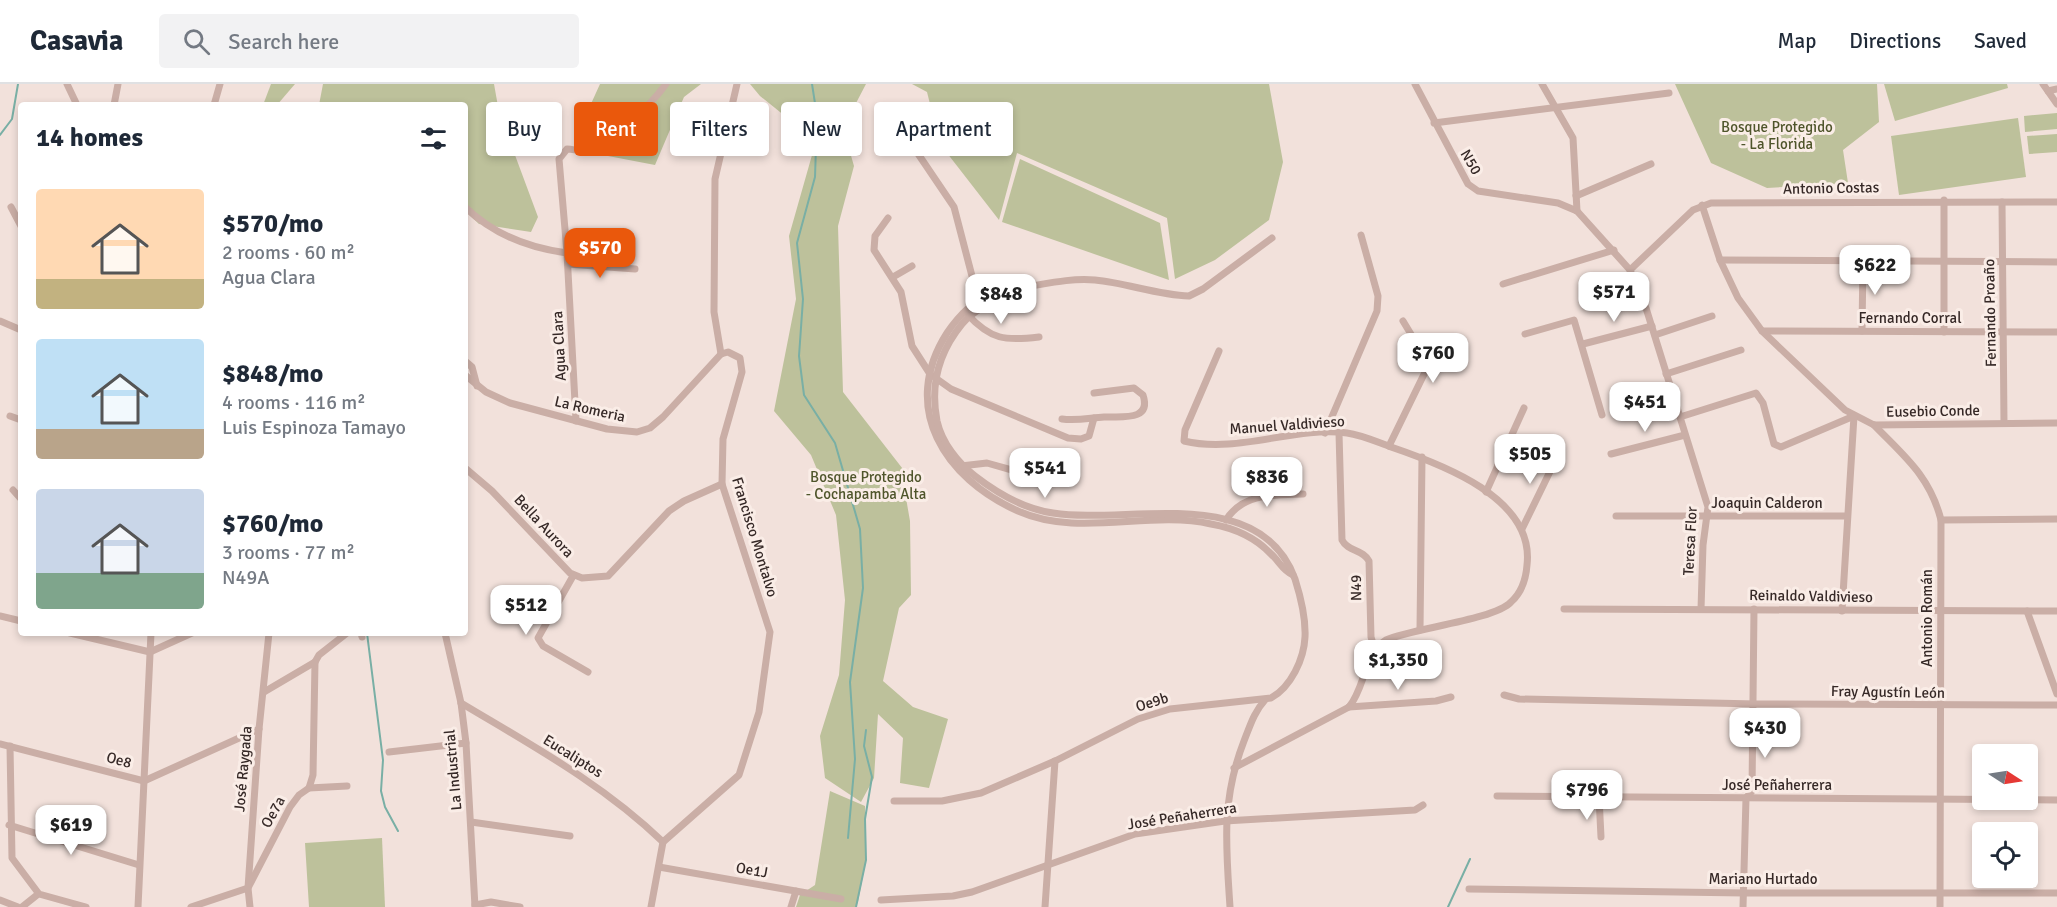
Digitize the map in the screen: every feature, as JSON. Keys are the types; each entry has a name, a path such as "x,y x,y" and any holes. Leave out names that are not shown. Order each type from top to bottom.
{"street":[{"path":"67,84 76,102"},
{"path":"115,102 118,84"},
{"path":"215,102 220,84"},
{"name":"Agua Clara","path":"576,421 568,264 559,159 567,149 586,151 609,140 658,95 666,84"},
{"path":"721,354 714,312 716,179 737,84"},
{"name":"N50","path":"1415,84 1458,170 1472,188 1558,203 1577,211"},
{"path":"1542,84 1573,138 1577,211"},
{"path":"2043,84 2057,104"},
{"path":"2048,92 2057,89"},
{"path":"1434,123 1669,93"},
{"path":"920,156 954,207 972,276 987,299"},
{"path":"1576,196 1651,164"},
{"path":"1944,200 1944,332"},
{"name":"Antonio Costas","path":"1702,205 1944,200 2057,202"},
{"name":"Fernando Proaño","path":"2002,202 2004,423"},
{"path":"1630,270 1693,210 1702,205 1720,260 1738,298 1762,331 1854,416"},
{"path":"11,207 18,220"},
{"path":"468,210 482,223 514,240 567,253"},
{"name":"Teresa Flor","path":"1577,211 1630,270 1652,326 1708,507 1703,545 1701,609"},
{"path":"888,218 875,236 873,244 902,292 912,346 933,377 951,389 1068,438 1081,439 1089,436 1094,418"},
{"path":"1325,434 1377,311 1378,296 1361,235"},
{"path":"1272,238 1203,290 1189,296 1096,280 1069,279 1014,289 987,299 967,314 947,344 933,377 934,400 939,428 960,467 992,488 1029,507 1062,515 1189,520 1231,529 1258,543 1285,571 1293,575"},
{"path":"1503,284 1614,250"},
{"path":"1720,260 2057,262"},
{"path":"1862,331 1863,261"},
{"path":"568,264 635,268"},
{"path":"892,277 912,266"},
{"path":"967,314 991,336 1018,340 1039,337"},
{"path":"1654,335 1712,316"},
{"path":"1525,334 1574,320 1602,415"},
{"path":"0,321 18,329"},
{"path":"1389,446 1429,364 1404,321"},
{"path":"1582,344 1652,326"},
{"name":"Fernando Corral","path":"1762,331 2057,332"},
{"path":"1666,374 1741,350"},
{"name":"Manuel Valdivieso","path":"1219,351 1185,430 1183,439 1188,442 1233,443 1339,433 1355,435 1422,458 1461,475 1505,508 1522,529 1528,546 1527,569 1521,589 1511,603 1493,612 1386,640 1375,650"},
{"name":"Francisco Montalvo","path":"663,842 739,775 759,712 770,632 723,484 723,439 742,372 740,358 728,352 721,354"},
{"name":"La Romeria","path":"468,378 477,386 510,403 623,432 650,428 721,354"},
{"path":"468,364 472,367 477,386"},
{"path":"1062,419 1080,421 1135,416 1143,409 1145,402 1142,393 1134,388 1094,393"},
{"path":"1680,417 1756,393 1763,403 1774,444 1781,447 1854,416"},
{"path":"1486,492 1524,408"},
{"path":"10,416 18,419"},
{"path":"1842,611 1854,416"},
{"name":"Eusebio Conde","path":"1854,416 1874,425 2057,423"},
{"name":"Antonio Román","path":"1874,425 1924,478 1935,498 1941,520 1940,907"},
{"name":"N49","path":"1339,433 1342,540 1347,547 1364,554 1369,561 1371,637 1375,650"},
{"path":"1611,454 1685,435"},
{"path":"1522,529 1560,451"},
{"path":"1420,630 1422,458"},
{"path":"960,467 987,463 1026,474"},
{"name":"Bella Aurora","path":"468,471 492,491 573,576 596,579 608,576 669,511 684,501 723,484"},
{"path":"13,490 18,496"},
{"path":"1226,520 1239,505 1255,498 1303,494"},
{"path":"1122,518 1180,513 1226,520 1256,532 1275,546 1293,575 1305,617 1304,645 1296,669 1276,695 1265,700 1250,722 1234,768 1225,821 1230,907"},
{"name":"Joaquin Calderon","path":"1616,516 1847,516"},
{"path":"1941,520 2057,519"},
{"path":"573,576 538,638 543,646 588,672"},
{"name":"Reinaldo Valdivieso","path":"1564,609 2057,611"},
{"path":"1743,907 1746,798 1752,791 1754,609"},
{"path":"2027,611 2057,694"},
{"path":"0,616 18,620"},
{"path":"83,636 150,652 185,636"},
{"path":"138,907 151,636"},
{"name":"José Raygada","path":"250,907 248,888 259,729 269,636"},
{"path":"344,636 319,655 315,662 313,775 309,788 347,786"},
{"name":"La Industrial","path":"446,636 461,703 466,743 475,906"},
{"path":"1349,707 1356,696 1375,650"},
{"path":"264,692 315,662"},
{"name":"Fray Agustín León","path":"1504,695 1519,699 1753,704 2057,705"},
{"path":"1234,768 1349,707 1436,701 1451,697"},
{"name":"Oe9b","path":"1055,761 1138,719 1170,710 1265,700"},
{"name":"Eucaliptos","path":"461,703 588,779 641,821 663,842"},
{"name":"Oe8","path":"0,744 144,781 259,729"},
{"path":"389,752 466,743"},
{"path":"10,746 9,825 12,858 38,894 86,907"},
{"path":"894,801 942,801 981,793 1055,761 1045,907"},
{"name":"Oe7a","path":"248,888 294,800 309,788"},
{"name":"José Peñaherrera","path":"1497,796 2057,800"},
{"path":"1599,797 1601,837"},
{"name":"José Peñaherrera","path":"881,900 961,895 1135,834 1225,821 1415,810 1423,805"},
{"path":"471,822 570,836"},
{"path":"9,825 140,866"},
{"path":"651,907 663,842"},
{"name":"Oe1J","path":"659,867 841,899"},
{"path":"191,907 248,888"},
{"name":"Mariano Hurtado","path":"1469,889 1744,893 2057,893"},
{"path":"791,907 796,891"},
{"path":"37,907 38,894"},
{"path":"22,907 38,894"},
{"path":"0,900 18,907"},
{"path":"475,906 491,902 520,907"}],"green space":[{"path":"271,84 295,84 280,102 264,102"},
{"path":"323,84 494,84 497,102 486,102 486,156 515,156 538,217 531,232 479,224 468,214 468,102 320,102"},
{"path":"600,84 701,84 684,97 682,102 670,102 670,130 655,165 608,156 658,156 658,102 592,102"},
{"name":"Bosque Protegido - Cochapamba Alta","path":"750,84 866,84 857,102 781,102 781,113 760,96"},
{"path":"912,84 1269,84 1283,162 1269,220 1215,260 1175,279 1167,218 1017,153 999,220 949,156 1013,156 1013,102 930,102 927,92"},
{"name":"Bosque Protegido - La Florida","path":"1675,84 1877,84 1879,122 1843,150 1848,183 1767,188 1711,163"},
{"path":"1884,84 2007,84 2008,88 1895,121"},
{"path":"2057,113 2057,129 2025,132 2024,116"},
{"path":"2018,118 2026,177 1899,195 1891,136"},
{"path":"2057,134 2057,152 2029,154 2027,136"},
{"name":"Bosque Protegido - Cochapamba Alta","path":"812,156 851,156 854,166 838,226 843,392 906,473 906,498 910,521 911,595 899,608 883,681 913,707 948,719 929,788 900,783 903,738 878,714 874,778 861,802 825,778 820,736 839,675 845,600 836,515 811,455 774,411 796,299 789,236"},
{"path":"1020,159 1160,223 1169,280 1002,222"},
{"path":"830,791 865,806 866,860 858,902 856,907 796,907 800,895 815,885"},
{"path":"382,838 385,907 309,907 305,843"}],"waterway":[{"path":"0,135 12,119 18,84"},
{"path":"812,84 817,116 815,177 797,243 803,299 799,356 804,395 835,443 860,529 863,588 850,682 855,759 848,838"},
{"path":"367,636 383,760 381,791 385,807 398,831"},
{"path":"856,907 866,860 865,819 872,777 864,746 866,730"},
{"path":"1448,907 1470,859"}]}
